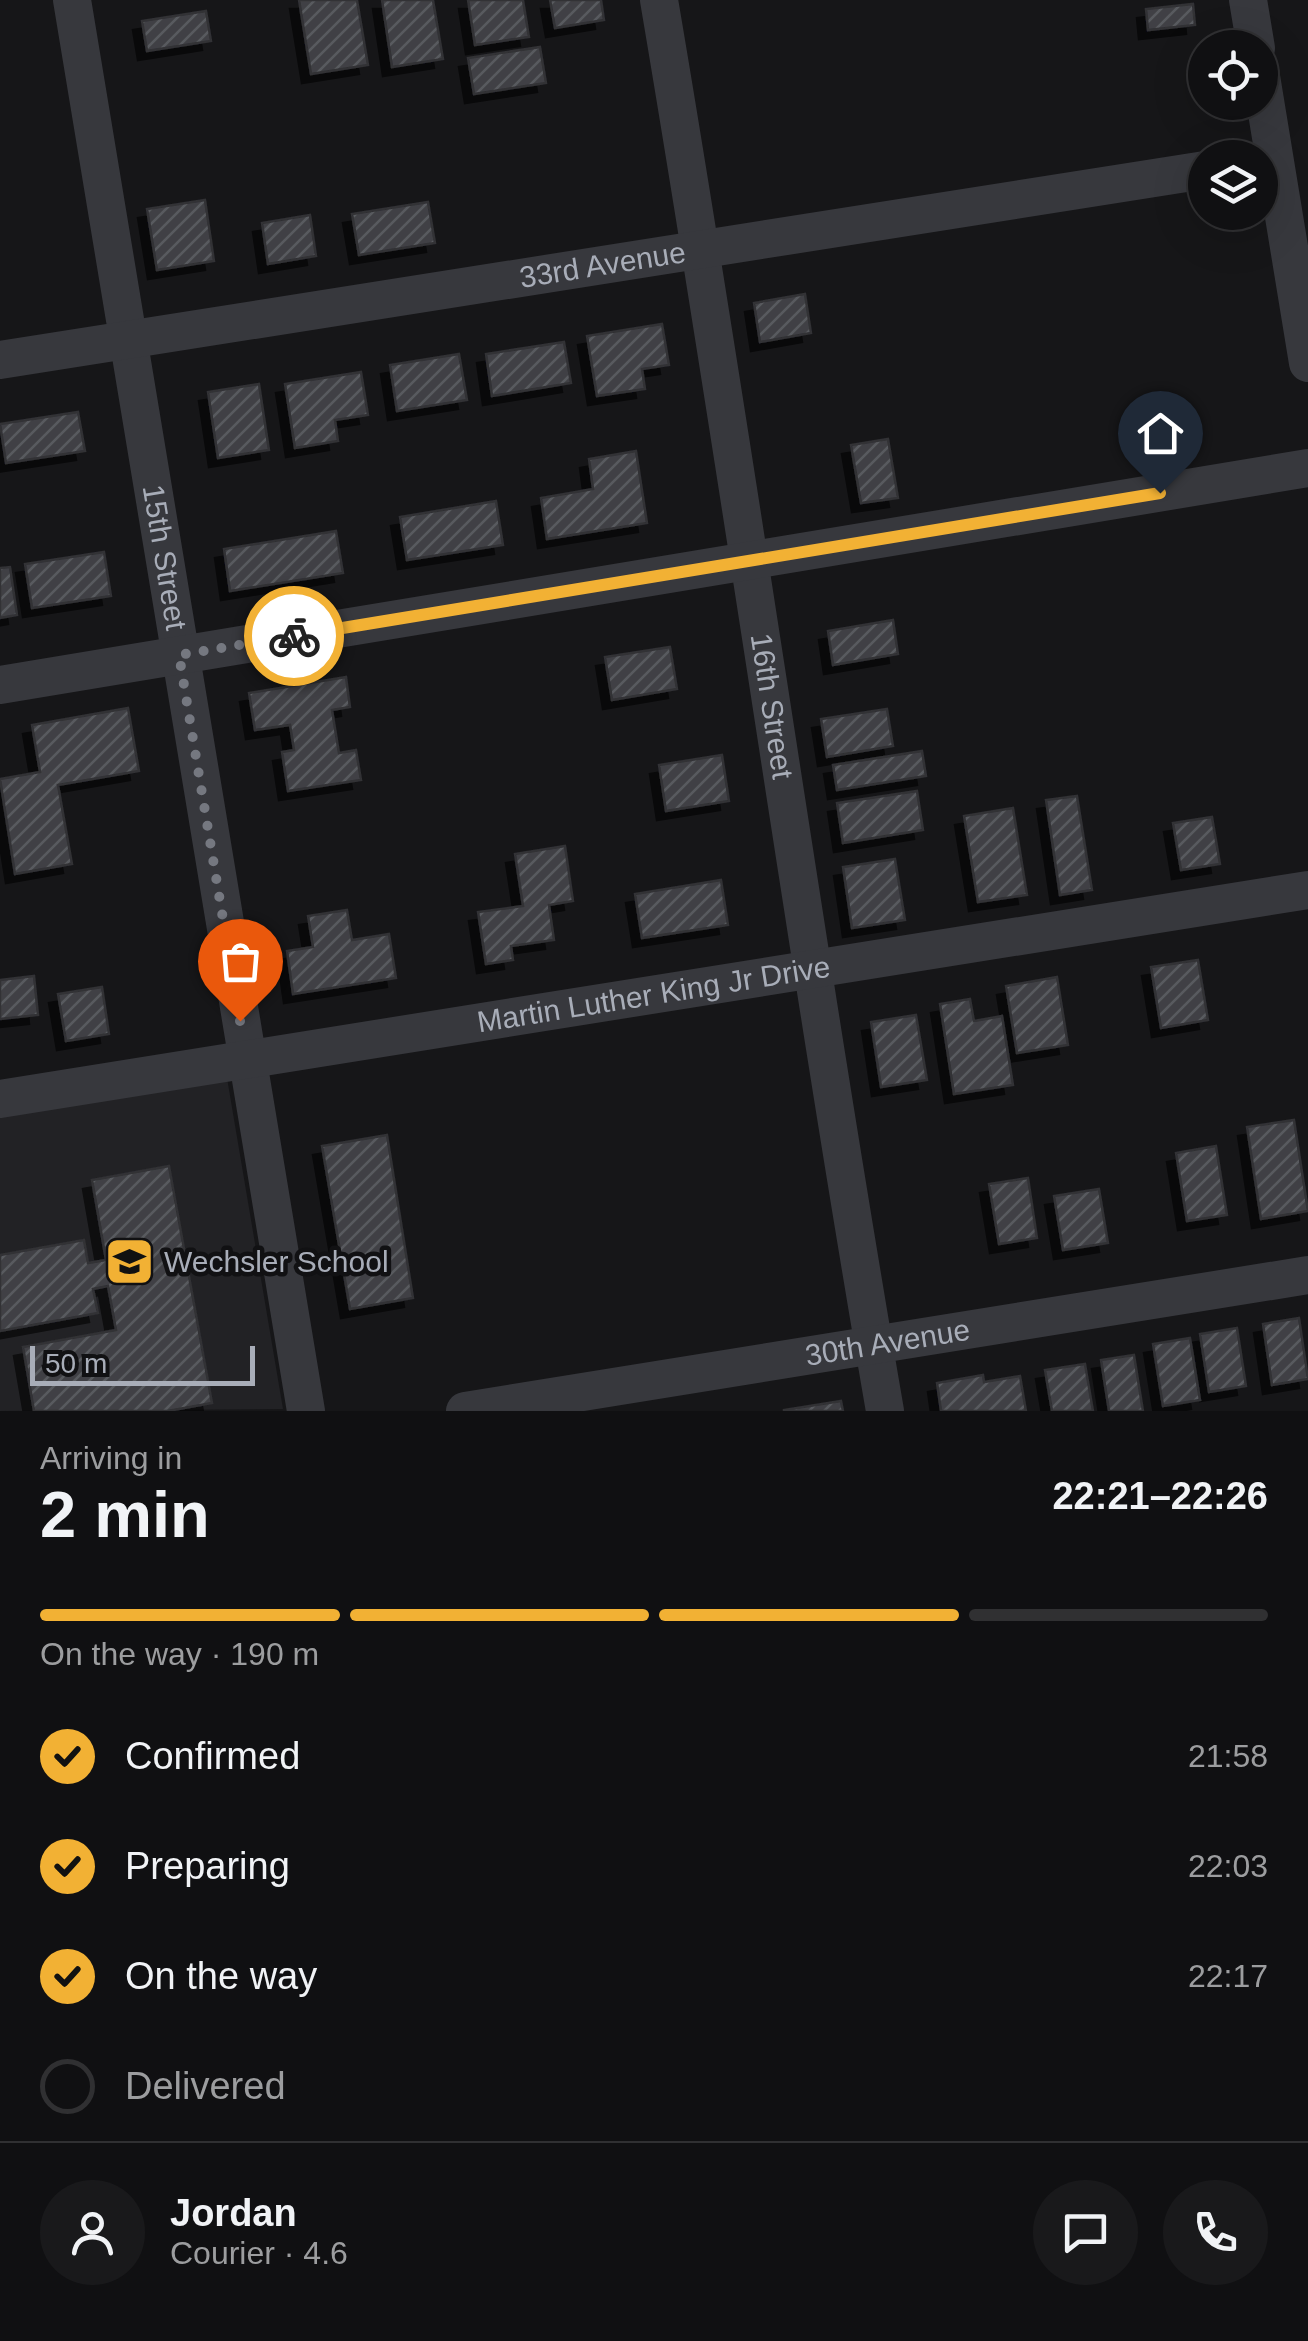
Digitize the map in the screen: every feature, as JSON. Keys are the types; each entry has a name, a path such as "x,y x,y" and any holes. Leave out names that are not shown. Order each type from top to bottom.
{"street":[{"name":"15th Street","path":"72,0 306,1411"},
{"name":"16th Street","path":"659,0 885,1411"},
{"path":"1248,0 1253,30"},
{"path":"1272,120 1281,158 1308,363"},
{"name":"33rd Avenue","path":"0,360 1188,173"},
{"path":"0,686 1308,468"},
{"name":"Martin Luther King Jr Drive","path":"0,1099 1308,890"},
{"name":"30th Avenue","path":"465,1411 1308,1275"}],"shaded area":[{"name":"Wechsler School","path":"227,1078 283,1409 0,1411 0,1116"}],"building":[{"path":"299,0 357,0 368,65 311,74"},
{"path":"382,0 433,0 443,59 392,67"},
{"path":"468,0 523,0 529,37 475,45"},
{"path":"550,0 601,0 604,20 555,28"},
{"path":"1193,4 1195,25 1148,30 1146,9"},
{"path":"206,11 211,41 147,51 142,21"},
{"path":"540,47 546,83 474,94 468,58"},
{"path":"205,200 214,261 157,270 147,209"},
{"path":"428,202 435,243 359,255 352,214"},
{"path":"310,215 316,256 268,264 262,223"},
{"path":"805,294 811,333 760,342 754,303"},
{"path":"662,324 669,365 642,369 645,389 597,396 587,336"},
{"path":"564,342 571,383 492,396 486,354"},
{"path":"459,354 467,400 397,411 390,365"},
{"path":"361,372 368,415 335,420 338,441 295,448 285,384"},
{"path":"259,384 269,450 218,458 208,392"},
{"path":"78,412 85,451 6,463 0,424"},
{"path":"888,439 898,498 861,503 851,445"},
{"path":"636,451 647,523 547,539 541,498 593,489 589,459"},
{"path":"496,501 503,545 407,560 400,517"},
{"path":"336,531 343,573 230,591 224,549"},
{"path":"104,552 111,596 32,608 25,564"},
{"path":"10,567 17,615 0,618 0,568"},
{"path":"893,620 898,654 833,665 828,631"},
{"path":"670,647 677,689 612,700 605,657"},
{"path":"346,677 350,707 332,710 339,753 356,750 361,780 288,791 282,752 294,750 290,725 255,730 249,693"},
{"path":"128,708 139,771 58,785 72,864 15,874 0,779 40,772 32,725"},
{"path":"887,709 893,746 827,757 821,719"},
{"path":"922,751 926,776 837,790 833,765"},
{"path":"722,755 729,801 666,811 659,765"},
{"path":"917,791 923,830 843,843 837,803"},
{"path":"1077,796 1092,890 1060,895 1046,800"},
{"path":"1013,808 1027,895 978,902 964,816"},
{"path":"1212,817 1220,864 1181,870 1173,823"},
{"path":"565,846 573,901 549,905 554,940 511,946 513,960 486,964 478,912 523,906 515,854"},
{"path":"895,859 905,920 852,928 843,867"},
{"path":"721,880 728,925 642,938 635,894"},
{"path":"347,910 352,940 389,934 396,978 293,994 287,951 313,947 308,916"},
{"path":"1198,960 1208,1020 1161,1028 1151,967"},
{"path":"34,976 38,1015 0,1019 0,980"},
{"path":"1057,977 1068,1045 1017,1053 1006,986"},
{"path":"102,987 109,1034 66,1041 58,994"},
{"path":"970,999 974,1021 1002,1016 1013,1085 954,1094 940,1004"},
{"path":"916,1015 927,1080 881,1087 871,1022"},
{"path":"1294,1120 1308,1211 1261,1219 1247,1127"},
{"path":"387,1135 413,1298 350,1309 322,1146"},
{"path":"1216,1146 1227,1215 1187,1221 1176,1153"},
{"path":"169,1166 212,1403 168,1411 34,1411 23,1347 116,1330 108,1286 93,1289 98,1313 0,1331 0,1255 84,1240 88,1263 106,1260 92,1180"},
{"path":"1028,1178 1037,1238 999,1244 989,1184"},
{"path":"1099,1189 1108,1243 1063,1250 1054,1196"},
{"path":"1299,1318 1308,1379 1272,1385 1263,1324"},
{"path":"1237,1328 1246,1386 1209,1392 1200,1334"},
{"path":"1190,1338 1200,1400 1163,1406 1153,1344"},
{"path":"1134,1355 1143,1411 1109,1411 1101,1360"},
{"path":"1085,1364 1093,1411 1052,1411 1045,1370"},
{"path":"983,1375 984,1382 1020,1376 1026,1411 941,1411 937,1383"},
{"path":"841,1401 843,1411 784,1411 784,1410"}],"way so far":[{"path":"240,1021 179,655 294,636"}],"place":[{"name":"Wechsler School","path":"129,1262"}],"route":[{"path":"294,636 1160,493"}]}
